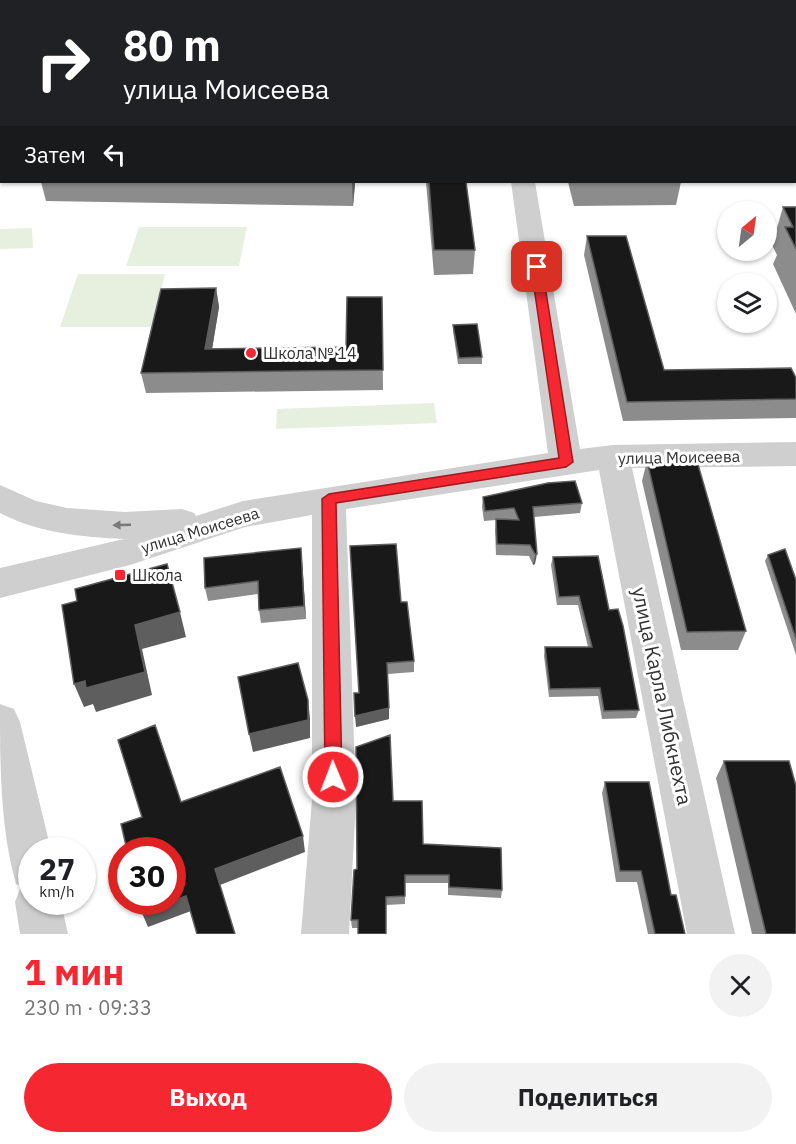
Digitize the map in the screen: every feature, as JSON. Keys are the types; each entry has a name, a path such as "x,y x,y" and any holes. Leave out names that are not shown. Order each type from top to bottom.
{"street":[{"path":"524,183 566,462"},
{"name":"улица Моисеева","path":"0,583 130,550 243,514 329,499 566,462 613,457 796,454"},
{"name":"улица Карла Либкнехта","path":"613,457 711,934"},
{"path":"0,498 28,512 73,522 110,525 169,523 243,514"},
{"path":"325,934 334,800 329,499"},
{"path":"0,722 25,837"},
{"path":"40,915 44,934"}],"green space":[{"path":"139,227 247,227 239,266 126,266"},
{"path":"32,228 33,248 0,249 0,229"},
{"path":"78,274 165,274 152,327 60,327"},
{"path":"434,403 437,423 276,429 277,409"}],"building":[{"path":"429,183 466,183 475,250 434,250"},
{"path":"783,207 796,207 796,249 785,227 793,227"},
{"path":"587,236 626,236 664,370 791,368 796,378 796,399 627,402"},
{"path":"216,288 205,349 346,347 347,297 382,297 383,370 141,373 161,289"},
{"path":"477,324 482,357 459,358 453,325"},
{"path":"647,461 697,461 746,631 687,632"},
{"path":"575,481 582,503 533,507 537,554 530,545 497,544 496,519 519,520 514,508 485,511 483,497 548,483"},
{"path":"396,544 401,602 407,602 414,661 387,663 389,708 355,716 354,693 359,693 350,546"},
{"path":"301,548 304,606 259,610 258,581 205,588 204,558"},
{"path":"785,549 796,580 796,639 768,555"},
{"path":"598,556 609,610 618,609 623,626 639,710 604,711 600,688 550,689 545,647 592,647 579,596 559,597 553,557"},
{"path":"167,564 180,612 135,625 145,672 86,688 85,681 74,684 62,605 77,601 75,589"},
{"path":"298,663 308,700 308,720 249,734 238,677"},
{"path":"155,725 181,802 280,767 303,836 215,869 235,934 197,934 186,896 186,837 124,837 121,824 142,817 118,740"},
{"path":"390,735 393,801 422,801 423,844 501,848 502,890 449,887 449,875 405,875 405,896 386,897 386,934 358,934 358,920 351,920 354,870 357,869 356,747"},
{"path":"724,761 789,761 796,786 796,934 766,934"},
{"path":"605,782 649,782 671,895 676,895 685,934 655,934 641,871 620,871"}],"place":[{"name":"Школа № 14","path":"251,353"},
{"name":"Школа","path":"120,575"}],"route":[{"path":"333,777 329,499 566,462 537,267"}]}
